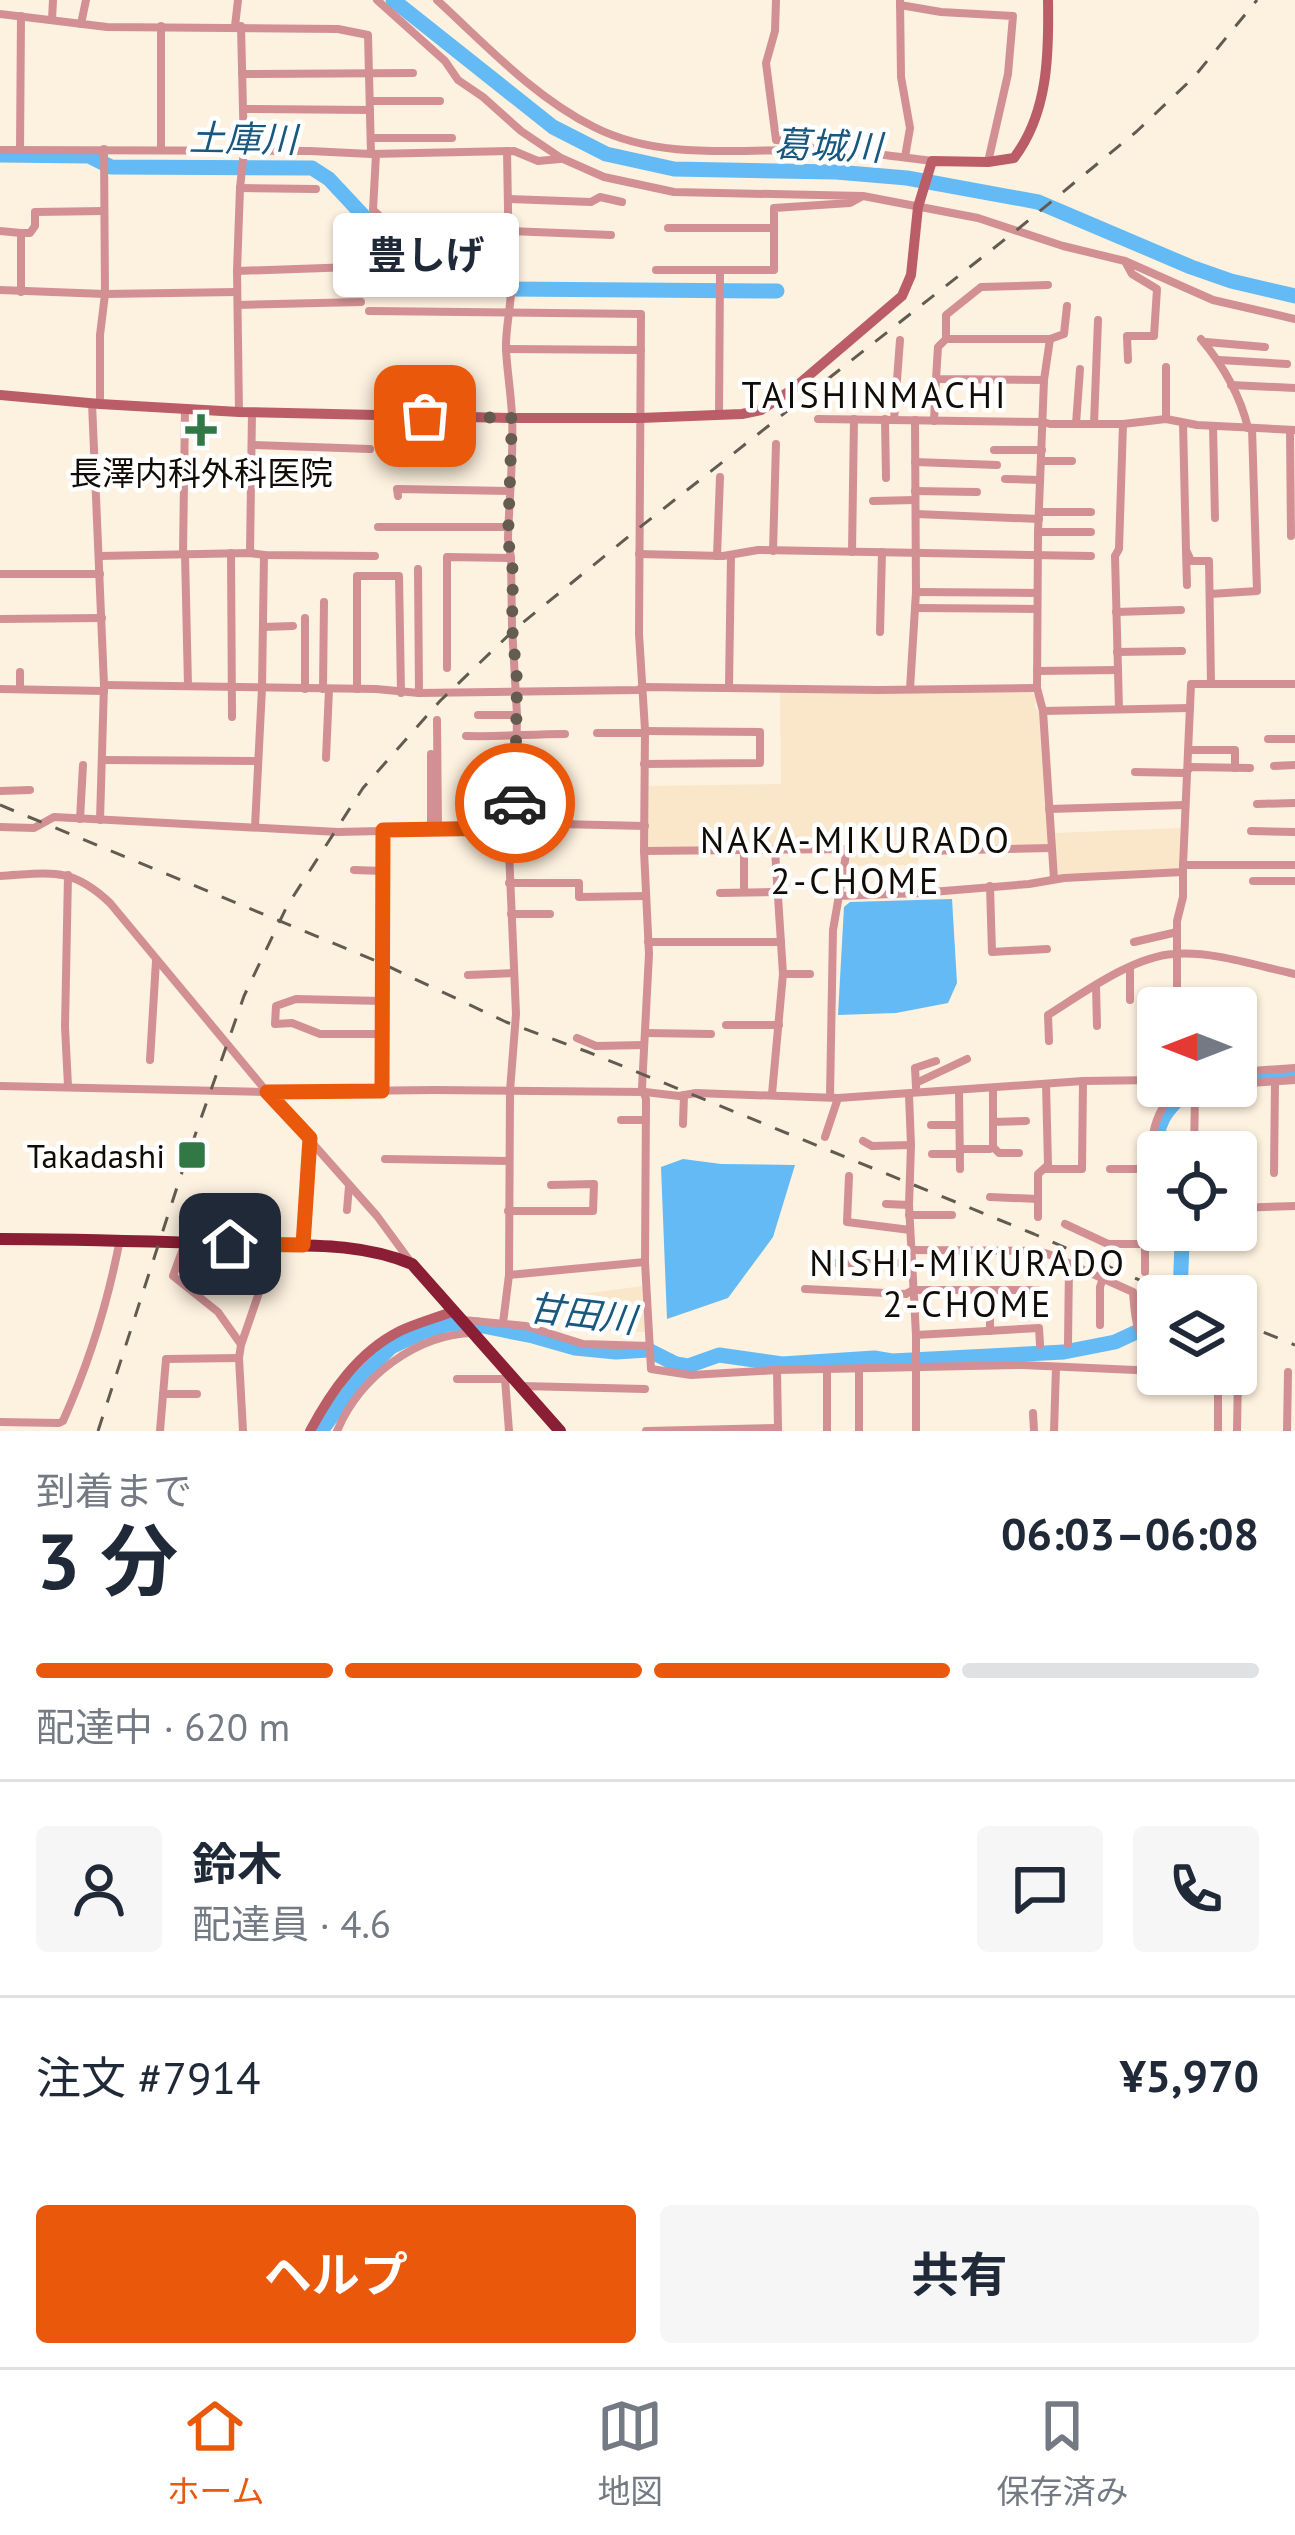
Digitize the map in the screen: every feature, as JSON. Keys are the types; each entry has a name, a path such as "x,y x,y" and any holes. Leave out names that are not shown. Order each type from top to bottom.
{"highway":[{"path":"0,1239 303,1245 382,1252 412,1264 560,1431"}],"main road":[{"path":"0,395 185,410 512,418 742,414 766,406 793,389 902,296 931,165 1014,158 1027,141 1047,79 1048,0"},
{"path":"310,1431 328,1398 360,1360 397,1332 466,1324"}],"street":[{"path":"52,20 53,0"},
{"path":"81,24 86,0"},
{"path":"238,0 244,151 237,292 251,445 250,553"},
{"path":"377,0 446,61 458,80 520,131 561,158 604,177 674,192 862,196 919,203 1125,261 1213,300 1295,319"},
{"path":"436,0 516,74 557,104 596,128 635,142 670,149 815,150 905,157 931,165"},
{"path":"776,0 775,31 766,63 776,140 800,142 815,150"},
{"path":"905,157 910,128 901,77 900,3 941,12 1013,16 1008,74 988,162"},
{"path":"0,14 107,27 338,28 368,35 373,210 384,220 388,255 481,254 481,227 476,221 384,220"},
{"path":"20,150 21,16"},
{"path":"161,26 161,149"},
{"path":"242,74 412,73"},
{"path":"243,109 440,101"},
{"path":"371,138 452,138"},
{"path":"100,820 104,688 96,404 105,294 104,149"},
{"path":"0,150 514,151 538,161 561,158"},
{"path":"503,1323 509,1275 510,1090 516,1014 509,883 518,715 508,527 512,418 506,349 511,289 507,152"},
{"path":"240,188 316,189"},
{"path":"656,271 774,270 774,208 850,203 862,196"},
{"path":"509,199 591,202 600,197 622,202"},
{"path":"0,231 30,233 35,212 105,211"},
{"path":"668,227 774,228"},
{"path":"509,232 610,235"},
{"path":"21,233 21,292"},
{"path":"1125,261 1132,274 1157,289 1154,336 1127,336 1128,360"},
{"path":"237,271 353,267"},
{"path":"718,415 720,272"},
{"path":"946,339 946,315 981,287 1048,285"},
{"path":"0,290 237,292"},
{"path":"238,305 361,302"},
{"path":"934,421 938,347 946,339 1050,338 1064,334 1067,306"},
{"path":"369,311 641,314 639,634 648,941 642,1088 651,1369 691,1375 1056,1366 1137,1371"},
{"path":"1094,424 1098,320"},
{"path":"1050,338 1042,422 1037,688 1047,744 1054,879"},
{"path":"886,478 900,340"},
{"path":"1210,594 1257,591 1250,428 1219,360 1203,340 1265,347"},
{"path":"506,349 640,350"},
{"path":"1219,360 1287,364"},
{"path":"1166,368 1166,419"},
{"path":"1076,424 1080,369"},
{"path":"936,379 1044,380"},
{"path":"1231,385 1295,388"},
{"path":"185,410 188,686"},
{"path":"818,419 1076,424 1166,419 1292,429 1291,536"},
{"path":"852,552 854,419"},
{"path":"910,689 916,592 915,420"},
{"path":"1183,422 1187,586"},
{"path":"1119,709 1114,556 1119,549 1123,424"},
{"path":"1213,426 1216,518"},
{"path":"772,551 776,444"},
{"path":"251,445 370,448"},
{"path":"994,450 1072,461"},
{"path":"915,462 997,465"},
{"path":"716,556 719,477"},
{"path":"1005,479 1040,480"},
{"path":"398,496 397,489 510,491"},
{"path":"873,501 977,492"},
{"path":"916,514 1091,512"},
{"path":"378,527 508,527"},
{"path":"1038,532 1090,532"},
{"path":"639,554 716,556 758,550 1091,556"},
{"path":"1186,550 1192,561 1209,561 1211,684"},
{"path":"880,632 882,552"},
{"path":"231,553 232,717"},
{"path":"255,827 264,555"},
{"path":"729,687 731,555"},
{"path":"100,556 375,556"},
{"path":"447,668 447,557 511,558"},
{"path":"418,569 418,693"},
{"path":"0,574 100,574"},
{"path":"357,689 357,576 399,576 401,693"},
{"path":"916,592 1037,593"},
{"path":"324,602 326,758"},
{"path":"915,608 1037,609"},
{"path":"1116,612 1181,610"},
{"path":"0,619 102,618"},
{"path":"305,618 305,689"},
{"path":"263,626 293,626"},
{"path":"1117,652 1182,651"},
{"path":"1037,671 1118,670"},
{"path":"20,671 20,689"},
{"path":"1177,987 1191,684 1295,683"},
{"path":"0,689 188,686 418,693 643,687 1037,688"},
{"path":"1043,711 1190,709"},
{"path":"478,715 518,715"},
{"path":"434,829 437,720"},
{"path":"597,733 760,732 760,763 644,764"},
{"path":"466,736 565,734"},
{"path":"1268,739 1295,739"},
{"path":"1189,750 1235,750 1235,768"},
{"path":"431,754 434,829"},
{"path":"103,760 258,761"},
{"path":"80,819 82,765"},
{"path":"1274,766 1295,765"},
{"path":"1135,772 1250,768"},
{"path":"0,791 30,790"},
{"path":"549,799 549,825"},
{"path":"1257,804 1295,803"},
{"path":"1048,809 1185,805"},
{"path":"0,827 34,828 54,817 338,832 645,826"},
{"path":"382,1091 383,830"},
{"path":"1251,831 1295,832"},
{"path":"925,851 1052,848"},
{"path":"644,851 847,849 833,930 834,1098 825,1137"},
{"path":"744,850 744,892"},
{"path":"772,1094 782,974 775,850"},
{"path":"838,896 1295,865"},
{"path":"353,870 383,871"},
{"path":"68,875 68,1086"},
{"path":"0,876 68,875 90,885 110,903 412,1264"},
{"path":"1252,881 1295,881"},
{"path":"509,883 579,883 579,897 646,896"},
{"path":"990,886 992,952 1047,949"},
{"path":"720,892 778,892"},
{"path":"511,914 550,914"},
{"path":"1134,942 1177,932"},
{"path":"648,941 781,941"},
{"path":"1049,1041 1048,1015 1130,968 1177,954 1295,974"},
{"path":"150,1060 156,960"},
{"path":"1130,968 1130,1000"},
{"path":"467,975 514,974"},
{"path":"782,974 810,974"},
{"path":"1096,986 1097,1026"},
{"path":"382,1001 296,999 276,1006 275,1024 292,1023 320,1034 382,1034"},
{"path":"725,1025 779,1025"},
{"path":"645,1033 711,1034"},
{"path":"577,1038 596,1046 644,1045"},
{"path":"914,1091 967,1059"},
{"path":"916,1431 909,1210 915,1068 936,1061"},
{"path":"1257,1071 1295,1068"},
{"path":"0,1086 834,1098 1137,1080"},
{"path":"1044,1169 1082,1169 1083,1081"},
{"path":"1274,1173 1275,1081"},
{"path":"1257,1082 1295,1081"},
{"path":"1038,1217 1038,1174 1048,1165 1046,1084"},
{"path":"993,1088 993,1147 999,1153 1018,1153"},
{"path":"959,1091 960,1169"},
{"path":"683,1124 684,1095"},
{"path":"621,1120 646,1120"},
{"path":"993,1122 1026,1121"},
{"path":"931,1125 959,1125"},
{"path":"303,1245 310,1138"},
{"path":"863,1141 872,1146 911,1145"},
{"path":"932,1154 993,1147"},
{"path":"385,1159 509,1161"},
{"path":"1110,1169 1137,1168"},
{"path":"849,1177 847,1222 910,1230"},
{"path":"347,1210 349,1184"},
{"path":"508,1211 593,1210 594,1184 551,1185"},
{"path":"990,1197 1038,1199"},
{"path":"886,1204 952,1215"},
{"path":"1257,1207 1295,1206"},
{"path":"1065,1224 1108,1244 1137,1244"},
{"path":"362,1250 382,1242 383,1225"},
{"path":"0,1422 14,1427 63,1421 110,1291 120,1239"},
{"path":"184,1243 173,1276 218,1312 241,1345"},
{"path":"243,1431 241,1345 274,1246"},
{"path":"911,1250 1038,1251 1133,1292 1137,1330"},
{"path":"1144,1251 1145,1272"},
{"path":"509,1275 645,1262"},
{"path":"821,1263 912,1263"},
{"path":"1068,1344 1069,1264"},
{"path":"1100,1325 1103,1278"},
{"path":"805,1289 906,1294 913,1290 1038,1290"},
{"path":"990,1312 990,1331"},
{"path":"337,1431 366,1388 405,1353 466,1324 526,1326 583,1344 650,1346"},
{"path":"916,1335 1039,1328 1040,1345"},
{"path":"160,1431 166,1359 239,1358"},
{"path":"1054,1431 1056,1366"},
{"path":"859,1369 860,1431"},
{"path":"646,1431 778,1430 777,1370"},
{"path":"827,1370 827,1431"},
{"path":"1286,1431 1288,1372"},
{"path":"457,1379 645,1389"},
{"path":"509,1431 512,1381"},
{"path":"163,1394 197,1394"},
{"path":"1218,1395 1218,1431"},
{"path":"1237,1431 1238,1395"},
{"path":"1034,1412 1034,1431"}],"shaded area":[{"path":"1030,691 1046,745 1048,845 921,849 917,865 849,866 851,847 647,846 647,786 781,784 780,692"},
{"path":"1180,828 1179,869 1057,876 1055,833"},
{"path":"643,1286 647,1332 611,1332 567,1319 569,1305 578,1305 581,1294"}],"water":[{"path":"952,899 957,983 948,1003 896,1013 838,1015 844,907 850,902"},
{"path":"683,1159 795,1165 773,1237 728,1298 667,1319 661,1167"}],"waterway":[{"name":"葛城川","path":"393,0 553,127 606,154 674,169 907,178 1038,202 1191,267 1295,296"},
{"name":"土庫川","path":"0,155 89,156 111,167 312,168 329,179 372,225 384,282 394,288 777,291"},
{"name":"甘田川","path":"1257,1076 1295,1074"},
{"name":"甘田川","path":"1158,1131 1171,1107"},
{"name":"甘田川","path":"1181,1275 1182,1251"},
{"name":"甘田川","path":"321,1431 357,1381 391,1347 449,1324 478,1325 575,1348 648,1350 688,1366 719,1355 782,1364 1064,1352 1115,1342 1137,1332"}],"railway":[{"path":"98,1431 244,996 287,906 363,788 440,701 515,629 1136,132 1194,77 1257,0"},
{"path":"0,805 381,963 506,1022 1137,1279"},
{"path":"1257,1330 1295,1345"}],"way so far":[{"path":"425,416 512,418 508,539 518,715 515,803"}],"place":[{"name":"豊しげ","path":"425,416"},
{"name":"長澤内科外科医院","path":"201,430"},
{"name":"Takadashi","path":"192,1155"}],"district":[{"name":"TAISHINMACHI","path":"875,394"},
{"name":"NAKA-MIKURADO 2-CHOME","path":"856,860"},
{"name":"NISHI-MIKURADO 2-CHOME","path":"968,1282"}],"route":[{"path":"230,1244 303,1245 310,1138 267,1092 382,1091 383,830 508,828 515,823 515,803"}]}
